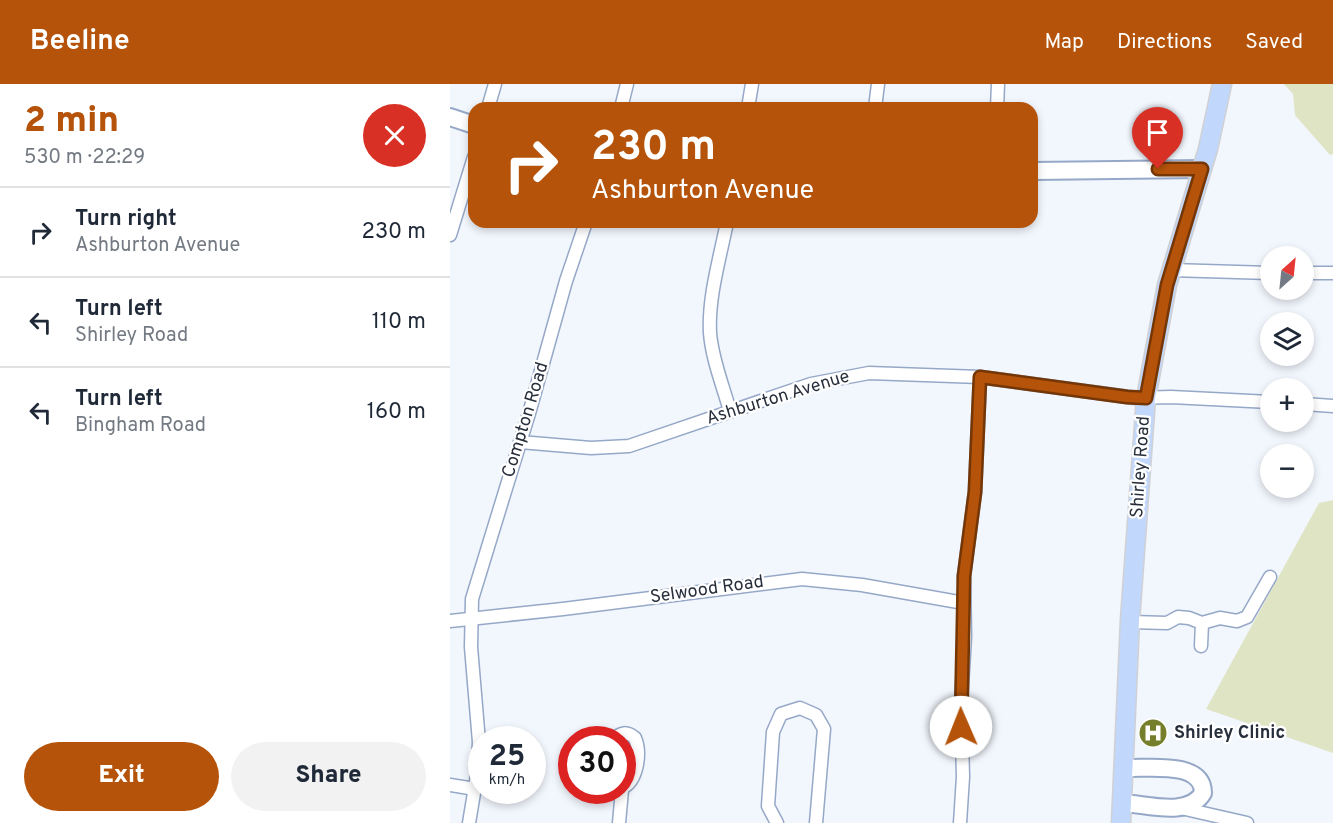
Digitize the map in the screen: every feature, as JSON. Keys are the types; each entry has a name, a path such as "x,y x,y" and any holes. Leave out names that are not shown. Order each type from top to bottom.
{"main road":[{"name":"Shirley Road","path":"1121,823 1130,622 1146,398 1171,270 1202,169 1222,84"}],"street":[{"path":"490,102 495,84"},
{"path":"622,102 627,84"},
{"path":"749,102 752,84"},
{"path":"876,102 878,84"},
{"path":"998,84 998,102"},
{"path":"450,117 468,123"},
{"path":"1038,171 1202,169"},
{"path":"450,235 468,176"},
{"name":"Compton Road","path":"479,726 470,619 474,588 584,228"},
{"path":"726,228 711,307 710,330 730,411"},
{"path":"1171,270 1260,273"},
{"path":"1314,273 1333,273"},
{"name":"Ashburton Avenue","path":"520,442 591,448 629,446 816,383 855,374 892,373 980,377 1127,397 1260,402"},
{"path":"960,823 963,777 961,702 965,637 965,564 975,492 980,377"},
{"path":"1314,405 1333,406"},
{"path":"1130,622 1167,623 1178,618 1189,618 1202,623 1220,618 1236,621 1247,617 1270,577"},
{"name":"Selwood Road","path":"450,621 802,579 862,585 964,603"},
{"path":"1202,623 1202,646"},
{"path":"777,823 768,806 774,727 781,714 800,708 816,715 824,729 816,823"},
{"path":"1124,768 1189,770 1200,781 1206,806 1216,816"},
{"path":"450,785 468,788"},
{"path":"1180,808 1193,804 1203,793"},
{"path":"1122,802 1180,808 1247,823"},
{"name":"Compton Road","path":"469,823 472,804"},
{"path":"619,823 621,804"}],"green space":[{"path":"1284,84 1333,84 1333,154 1330,155 1295,115 1293,94"},
{"path":"1333,500 1333,753 1206,709 1319,503"}],"place":[{"name":"Shirley Clinic","path":"1153,733"}],"route":[{"path":"961,727 965,637 964,576 975,492 980,377 1146,398 1167,285 1202,169 1158,169"}]}
